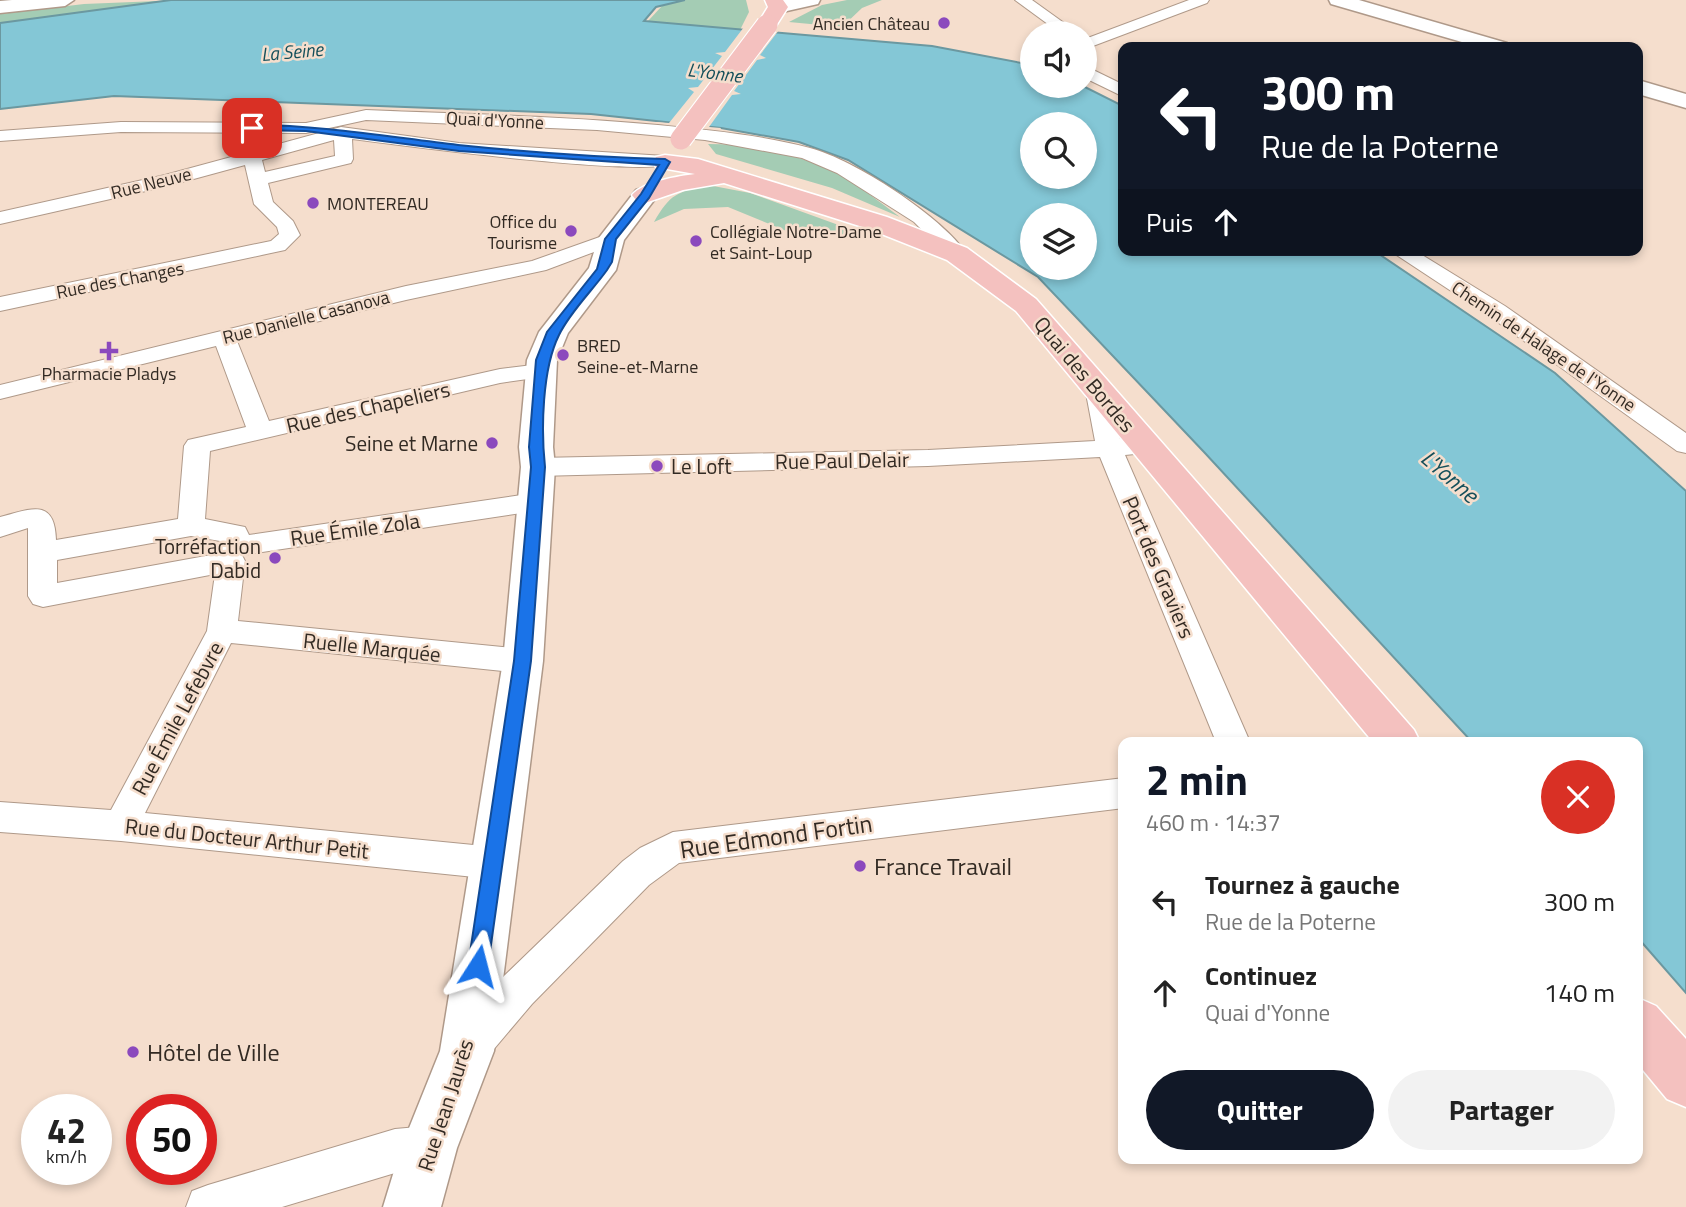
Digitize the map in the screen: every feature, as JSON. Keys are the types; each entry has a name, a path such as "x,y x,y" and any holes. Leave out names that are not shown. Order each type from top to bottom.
{"main road":[{"path":"0,8 65,0"},
{"path":"773,10 811,0"},
{"path":"1338,0 1483,42"},
{"name":"Rue Jean Jaurès","path":"412,1207 429,1147 467,1051 523,661 541,371 554,332 595,255 645,195 665,162 773,10"},
{"path":"1643,88 1686,101"},
{"name":"Quai des Bordes","path":"665,162 689,164 743,180 878,223 957,254 1026,305 1395,737"},
{"path":"645,195 679,183 707,179 743,180"},
{"path":"1643,1030 1686,1080"}],"street":[{"path":"1022,0 1053,21"},
{"path":"1097,40 1202,0"},
{"path":"1152,4 1174,12"},
{"path":"1097,77 1118,89"},
{"name":"Quai d'Yonne","path":"0,136 121,127 306,128 366,116 474,118 705,135 807,153 844,169 921,218 957,254"},
{"path":"306,128 459,148 665,162"},
{"path":"252,157 258,180 344,159 342,132"},
{"name":"Rue Neuve","path":"0,218 168,180 342,132"},
{"name":"Rue des Changes","path":"0,304 278,246 290,235 286,225 264,204 258,180"},
{"name":"Rue Danielle Casanova","path":"0,392 224,338 595,255"},
{"name":"Chemin de Halage de l'Yonne","path":"1409,256 1497,311 1686,445"},
{"path":"224,338 260,431"},
{"name":"Rue des Chapeliers","path":"191,526 197,446 500,376 541,371"},
{"name":"Port des Graviers","path":"1097,388 1109,448 1231,737"},
{"name":"Rue Paul Delair","path":"536,485 1146,446"},
{"name":"Rue Émile Zola","path":"232,554 536,485"},
{"path":"15,522 42,523 41,567 43,596 232,554 235,534 191,526 41,567"},
{"name":"Rue Émile Lefebvre","path":"121,826 222,631 232,554"},
{"name":"Ruelle Marquée","path":"222,631 523,661"},
{"name":"Rue Edmond Fortin","path":"467,1051 518,990 626,883 653,859 673,848 1118,794"},
{"name":"Rue du Docteur Arthur Petit","path":"0,817 121,826 494,863"},
{"path":"208,1207 395,1151 429,1147"}],"green space":[{"path":"182,0 0,25 0,14 84,4"},
{"path":"686,0 746,0 749,12 740,30 648,21 662,6"},
{"path":"847,0 882,0 862,8 842,27 789,22 822,5"},
{"path":"708,144 757,148 822,166 844,177 900,217 832,188 716,154"},
{"path":"708,185 750,193 844,227 855,236 789,232 728,207 684,209 654,222 665,205 675,196"}],"water":[{"path":"171,0 685,0 656,7 644,21 932,46 1020,63 1020,98 1097,98 1097,93 1118,104 1118,256 1382,256 1555,373 1686,491 1686,993 1643,944 1643,737 1467,737 1041,280 1097,280 1097,203 1020,203 1020,266 848,160 799,142 721,128 591,114 114,96 0,109 0,23"}],"pier":[{"path":"744,27 779,30 760,55 766,58 757,60 734,91 741,94 732,95 709,127 721,128 719,132 654,125 656,122 669,123 694,92 688,88 698,87 722,56 715,53 725,52"}],"place":[{"name":"Ancien Château","path":"944,23"},
{"name":"MONTEREAU","path":"313,203"},
{"name":"Office du Tourisme","path":"571,231"},
{"name":"Collégiale Notre-Dame et Saint-Loup","path":"696,241"},
{"name":"Pharmacie Pladys","path":"109,351"},
{"name":"BRED Seine-et-Marne","path":"563,355"},
{"name":"Seine et Marne","path":"492,443"},
{"name":"Le Loft","path":"657,466"},
{"name":"Torréfaction Dabid","path":"275,558"},
{"name":"France Travail","path":"860,866"},
{"name":"Hôtel de Ville","path":"133,1052"}],"route":[{"path":"252,128 306,128 366,134 426,145 606,160 665,162 645,195 611,239 602,270 554,332 542,360 536,447 538,467 523,661 478,966"}],"water label":[{"name":"La Seine","path":"292,51"},
{"name":"L'Yonne","path":"715,72"},
{"name":"L'Yonne","path":"1450,476"}]}
